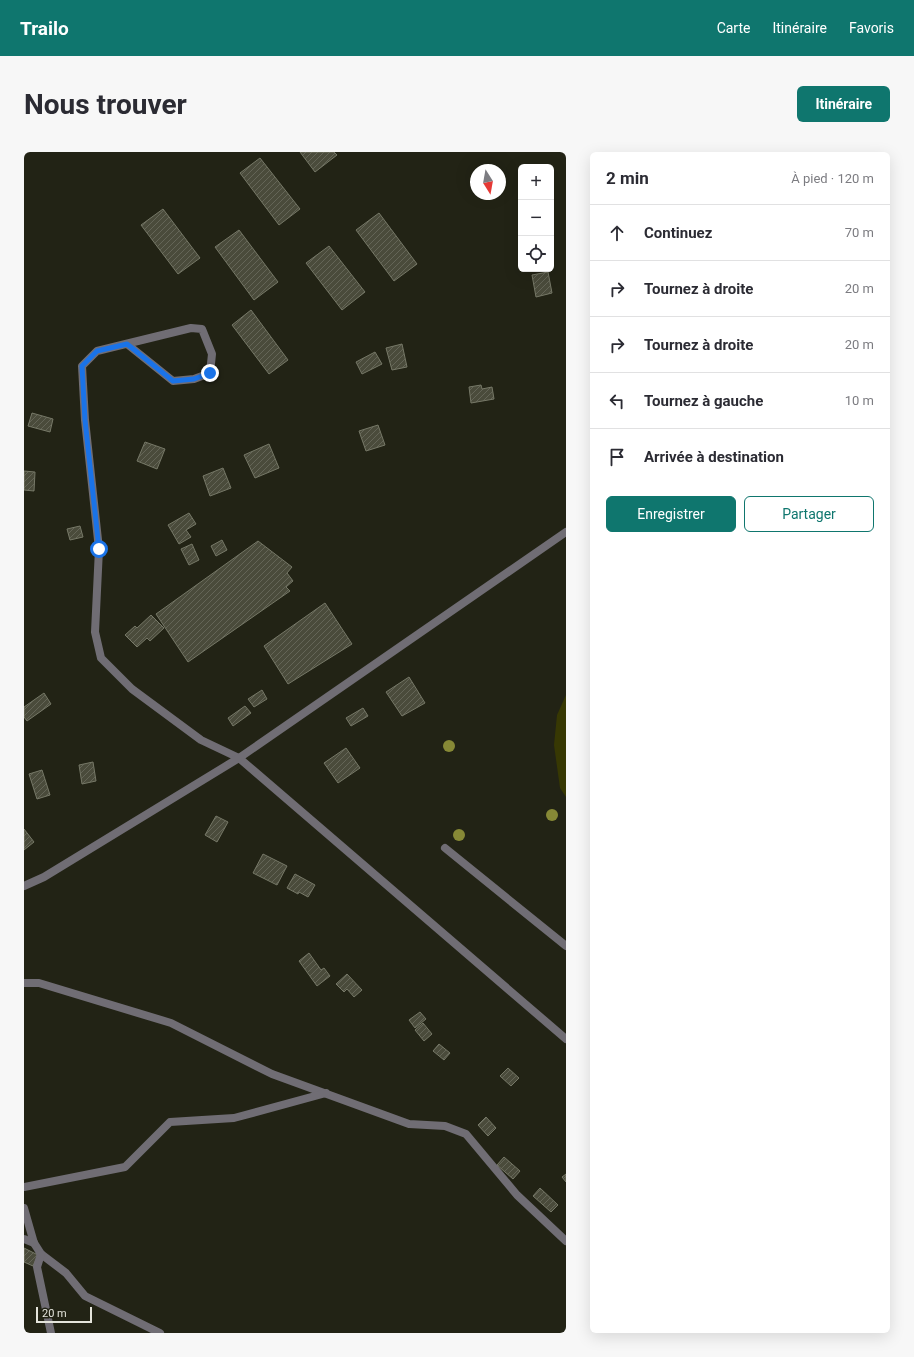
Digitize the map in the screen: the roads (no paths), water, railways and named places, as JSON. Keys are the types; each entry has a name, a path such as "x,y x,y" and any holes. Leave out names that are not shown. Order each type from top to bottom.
{"street":[{"path":"127,344 173,381 194,379 210,373 212,354 202,329 191,328 97,351 82,366 85,420 99,549 95,632 101,658 132,689 201,740 239,758 566,1039"},
{"path":"24,886 44,876 239,758 566,532"},
{"path":"444,848 566,946"},
{"path":"24,983 39,983 171,1023 272,1074 409,1124 445,1126 466,1134 517,1195 566,1241"},
{"path":"24,1187 125,1167 170,1122 234,1118 326,1093"},
{"path":"24,1208 34,1243 42,1254 66,1273 85,1296 160,1333"},
{"path":"24,1239 34,1243"},
{"path":"42,1254 37,1267 51,1333"}]}
